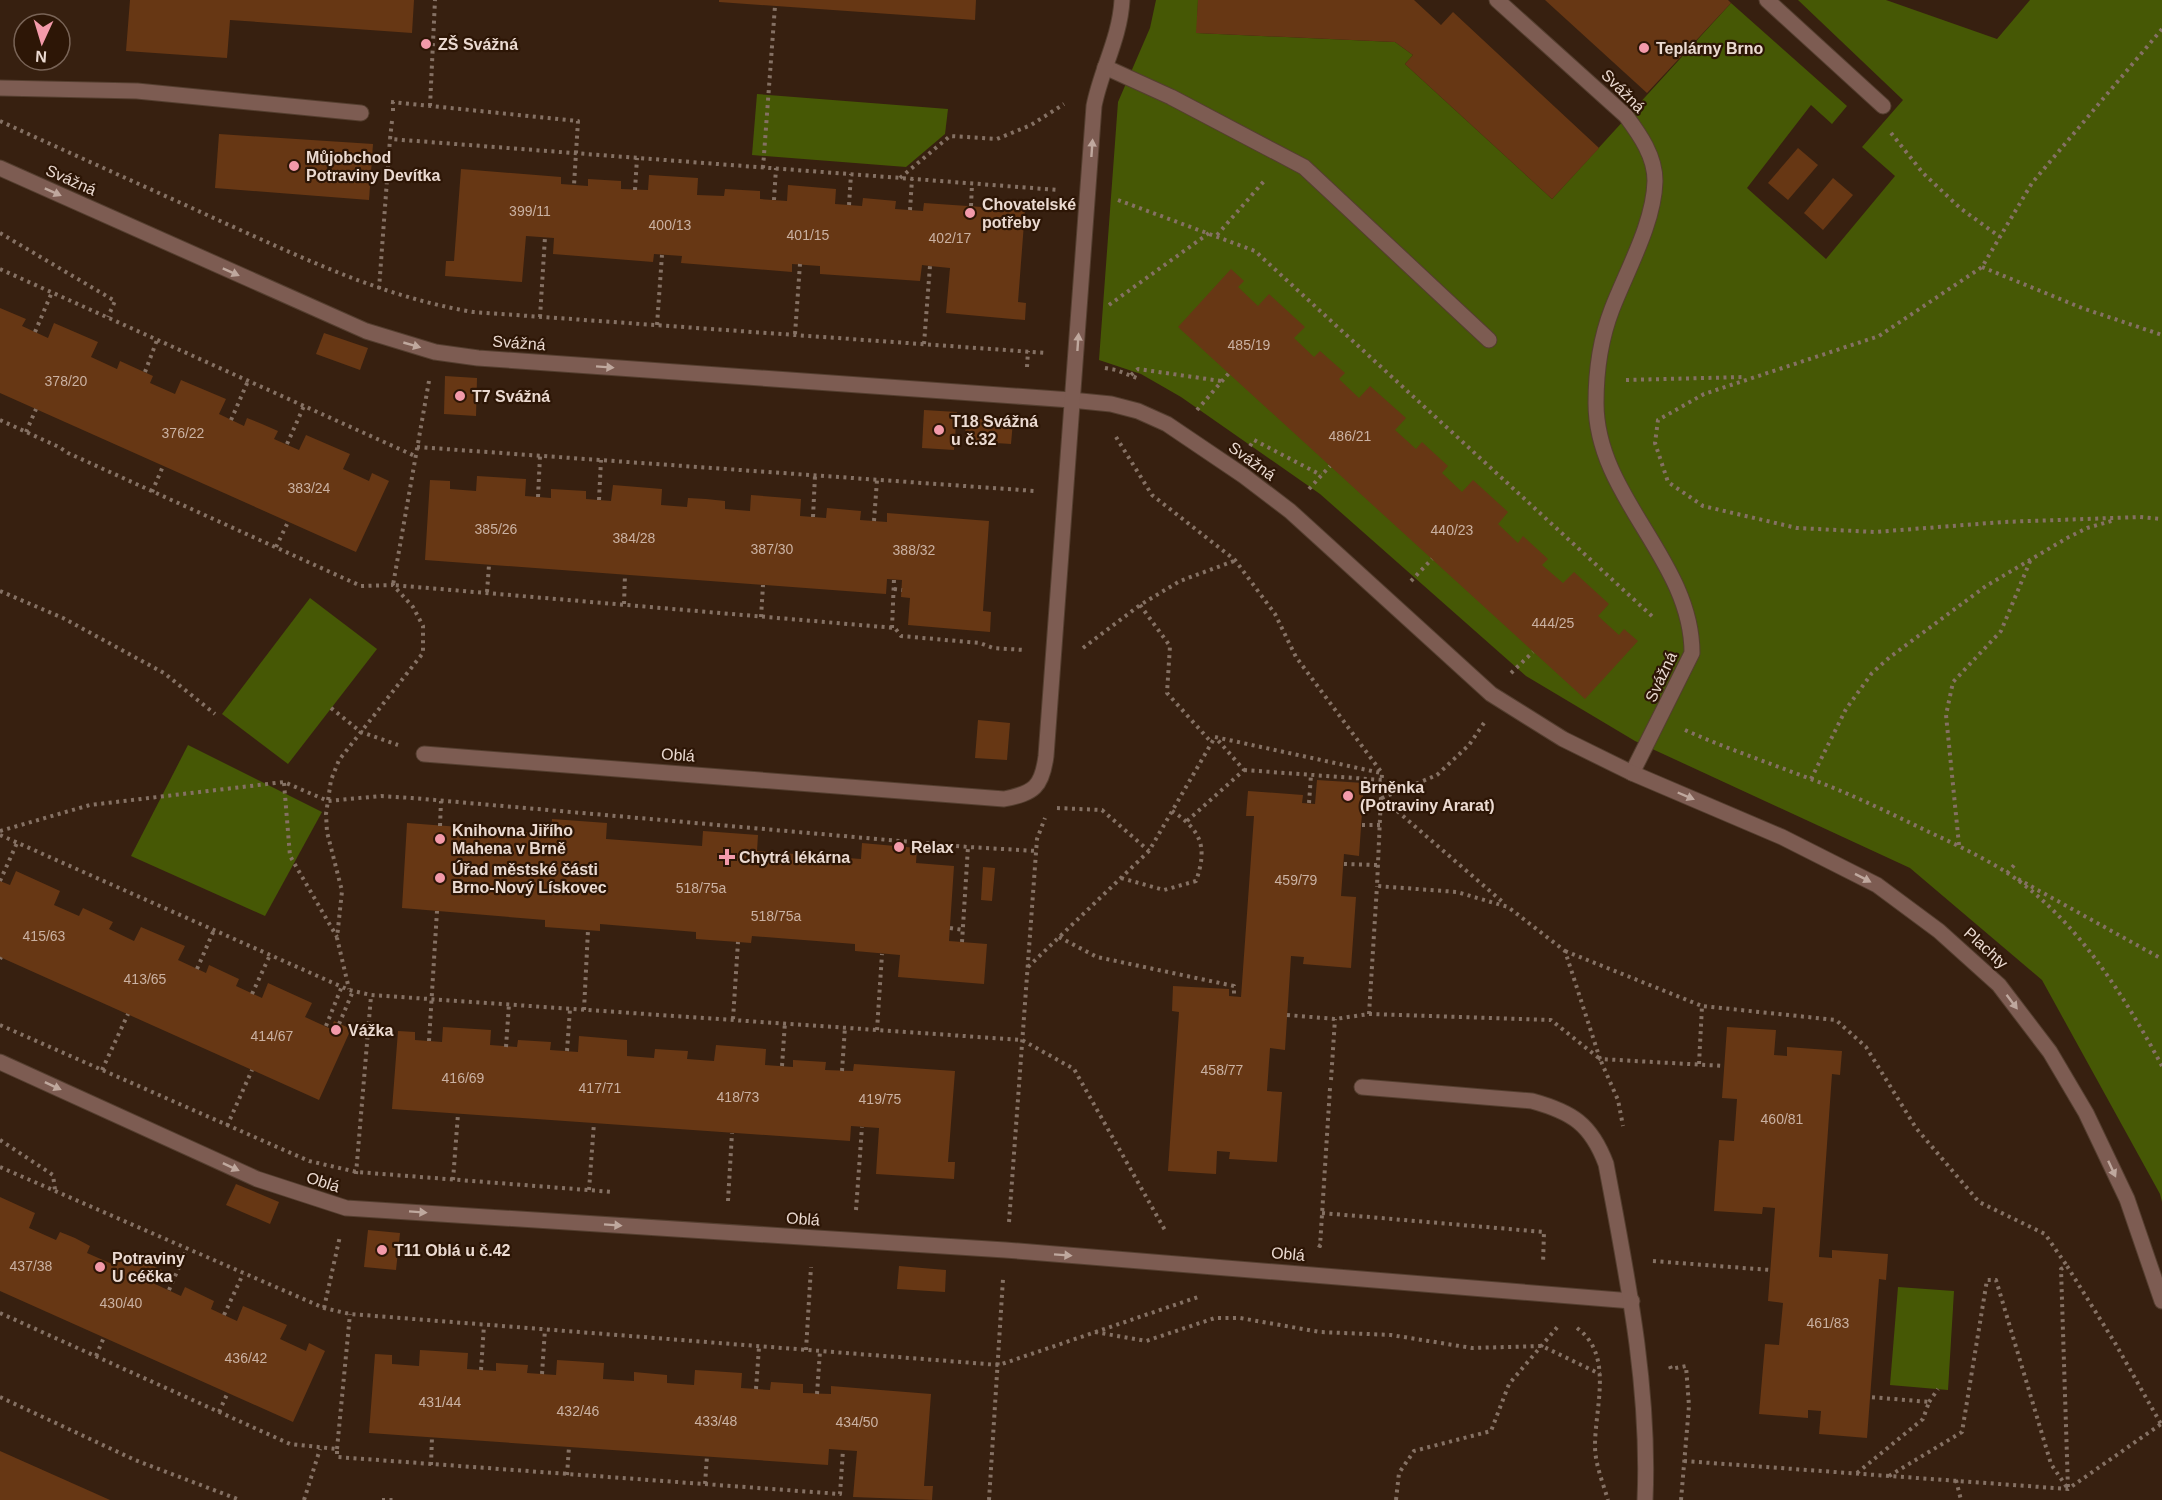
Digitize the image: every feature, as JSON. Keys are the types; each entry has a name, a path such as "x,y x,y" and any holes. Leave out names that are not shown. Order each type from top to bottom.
{"street":[{"path":"1071,400 1077,357 1094,106 1098,87 1116,39 1122,0"},
{"name":"Svážná","path":"0,168 366,331 435,352 478,358 1071,400 1138,411 1167,424 1244,476 1290,511 1491,694 1563,739 1632,773 1661,720 1692,653 1689,619 1681,598 1619,489 1606,458 1599,432 1596,406 1598,357 1605,330 1651,207 1655,180 1652,159 1641,137 1626,116 1497,0"},
{"path":"1767,0 1883,106"},
{"path":"1105,67 1171,97 1304,167 1489,340"},
{"path":"0,88 137,91 361,113"},
{"name":"Oblá","path":"424,753 1004,799 1035,789 1042,775 1046,756 1071,400"},
{"name":"Plachty","path":"1632,773 1782,837 1877,885 1939,931 1999,985 2050,1052 2086,1113 2127,1199 2162,1301"},
{"name":"Oblá","path":"0,1062 257,1179 346,1208 813,1238 1632,1300"},
{"path":"1362,1087 1532,1101 1556,1107 1579,1120 1599,1146 1606,1164 1632,1300 1641,1361 1646,1444 1645,1500"}],"path":[{"path":"430,106 435,0"},
{"path":"763,168 775,6"},
{"path":"2162,29 2032,183 1982,267 1879,336 1749,377 1704,394 1658,420 1655,442 1668,482 1703,506 1797,528 1875,532 2003,522 2140,517 2162,519"},
{"path":"393,107 393,102 578,121 574,185"},
{"path":"900,178 950,136 997,139 1031,125 1064,103"},
{"path":"1883,106 1881,122 1923,173 1960,208 2000,237"},
{"path":"0,121 306,260 379,289 446,307 473,312 1052,354"},
{"path":"379,289 390,137 1062,191"},
{"path":"635,190 637,158"},
{"path":"774,200 776,168"},
{"path":"849,205 851,174"},
{"path":"910,210 912,179"},
{"path":"971,206 972,184"},
{"path":"1216,236 1253,193"},
{"path":"1116,199 1255,251 1692,653"},
{"path":"0,233 115,301 108,317"},
{"path":"1106,308 1209,233"},
{"path":"540,317 545,237"},
{"path":"657,325 662,255"},
{"path":"795,334 800,264"},
{"path":"924,344 930,266"},
{"path":"1982,267 2082,308 2162,335"},
{"path":"0,269 415,456"},
{"path":"35,332 52,292"},
{"path":"145,372 158,340"},
{"path":"1131,375 1138,369 1221,381"},
{"path":"1198,408 1229,373"},
{"path":"393,585 430,374"},
{"path":"1596,381 1749,377"},
{"path":"231,420 248,381"},
{"path":"287,444 304,406"},
{"path":"26,432 36,409"},
{"path":"0,420 152,492 361,586 393,585 487,592 895,628 901,636 981,643 993,648 1031,651"},
{"path":"1112,431 1152,495 1235,560 1275,614 1296,657 1382,773 1369,1014"},
{"path":"1248,448 1254,440 1321,475"},
{"path":"417,447 1042,491"},
{"path":"538,497 540,456"},
{"path":"599,500 601,460"},
{"path":"152,492 164,466"},
{"path":"1309,489 1330,466"},
{"path":"813,517 815,475"},
{"path":"874,521 877,480"},
{"path":"1811,779 1846,709 1872,673 1946,614 1986,586 2087,528 2128,518"},
{"path":"276,548 288,522"},
{"path":"1408,584 1432,559"},
{"path":"1959,846 1946,715 1953,682 2001,632 2031,559"},
{"path":"1075,654 1140,605 1180,581 1235,560"},
{"path":"487,592 489,565"},
{"path":"624,604 625,575"},
{"path":"892,628 894,579"},
{"path":"337,938 342,891 327,832 326,814 331,780 339,759 423,653 423,626 412,607 393,585"},
{"path":"761,617 764,585"},
{"path":"894,589 902,590"},
{"path":"0,591 63,618 164,673 215,714"},
{"path":"1140,605 1170,646 1167,693 1212,743"},
{"path":"1509,676 1533,652"},
{"path":"1382,798 1437,775 1469,745 1500,700"},
{"path":"331,708 361,732 424,753"},
{"path":"1661,720 1709,741 1811,779 1959,846 2162,959"},
{"path":"1215,737 1382,773"},
{"path":"1028,967 1149,851 1215,737"},
{"path":"1215,737 1244,770 1382,780"},
{"path":"1187,821 1244,770"},
{"path":"1309,803 1311,775"},
{"path":"284,783 290,856 337,938 351,990 339,1024"},
{"path":"0,833 90,806 284,783 328,801 381,796 1036,851"},
{"path":"1382,798 1508,907 1565,951 1702,1006 1836,1020 1866,1047 1916,1128 1979,1202 2045,1234 2067,1266 2162,1424 2068,1489 1684,1461"},
{"path":"440,826 441,801"},
{"path":"1051,808 1102,810 1149,851"},
{"path":"1120,878 1164,890 1196,881 1202,863 1199,837 1187,821 1172,811"},
{"path":"1020,1222 1008,1222 1037,839 1047,815"},
{"path":"1362,825 1380,825"},
{"path":"0,833 17,843 270,955 370,996 785,1022 1022,1040 1074,1069 1166,1233"},
{"path":"0,881 17,843"},
{"path":"962,942 968,847"},
{"path":"2006,873 2017,862"},
{"path":"1344,864 1378,865"},
{"path":"2006,873 2056,916 2087,951 2121,996 2162,1066"},
{"path":"1377,886 1457,892 1508,907"},
{"path":"429,1041 437,911"},
{"path":"950,928 963,930"},
{"path":"197,969 214,930"},
{"path":"584,1010 588,930"},
{"path":"1059,937 1098,957 1234,986 1234,997"},
{"path":"733,1019 738,942"},
{"path":"1565,951 1600,1059 1618,1100 1625,1135"},
{"path":"877,1029 882,954"},
{"path":"252,994 270,955"},
{"path":"326,1026 342,986"},
{"path":"324,1308 346,1208 357,1172 370,996"},
{"path":"506,1047 509,1005"},
{"path":"1699,1064 1702,1006"},
{"path":"567,1051 570,1009"},
{"path":"102,1070 128,1014"},
{"path":"1287,1015 1335,1019 1369,1014 1551,1020 1600,1059 1724,1065"},
{"path":"1309,1245 1320,1246 1335,1019"},
{"path":"782,1066 785,1022"},
{"path":"0,1025 309,1161 357,1172 623,1193"},
{"path":"842,1071 845,1027"},
{"path":"227,1126 252,1070"},
{"path":"453,1180 458,1114"},
{"path":"589,1190 594,1123"},
{"path":"856,1210 862,1127"},
{"path":"732,1133 728,1201 739,1202"},
{"path":"0,1140 53,1175 55,1191"},
{"path":"0,1167 243,1274 324,1308 350,1314 999,1365 1205,1294"},
{"path":"844,1210 867,1211"},
{"path":"1322,1213 1544,1232 1542,1270"},
{"path":"1155,1232 1177,1234"},
{"path":"806,1350 813,1238"},
{"path":"169,1290 187,1249"},
{"path":"1652,1271 1650,1260 1770,1270"},
{"path":"2067,1266 2061,1269 2068,1489"},
{"path":"224,1315 243,1274"},
{"path":"989,1500 1004,1278"},
{"path":"1889,1476 1962,1432 1987,1280 1996,1280 2051,1464 2068,1489"},
{"path":"0,1313 290,1444 320,1449 338,1449"},
{"path":"350,1314 337,1457 840,1494 843,1450"},
{"path":"1396,1500 1399,1473 1414,1451 1491,1431 1509,1383 1564,1319 1556,1317"},
{"path":"1094,1332 1146,1341 1215,1318 1240,1318 1320,1332 1391,1335 1472,1348 1542,1346 1600,1374"},
{"path":"1572,1324 1589,1338 1596,1349 1600,1364 1595,1448 1608,1500"},
{"path":"482,1370 484,1325"},
{"path":"542,1374 545,1329"},
{"path":"96,1356 104,1337"},
{"path":"756,1389 759,1347"},
{"path":"817,1394 820,1351"},
{"path":"1669,1358 1671,1369 1686,1366 1689,1406 1681,1500"},
{"path":"1857,1473 1923,1419 1929,1402 1938,1389"},
{"path":"219,1412 228,1392"},
{"path":"0,1396 135,1460 240,1500"},
{"path":"1870,1397 1929,1402"},
{"path":"431,1465 432,1437"},
{"path":"567,1475 569,1447"},
{"path":"304,1500 320,1449"},
{"path":"705,1484 707,1456"},
{"path":"1956,1480 1961,1500"},
{"path":"382,1500 396,1500"}],"green space":[{"path":"1156,0 1198,0 1197,33 1395,42 1413,55 1405,64 1552,199 1731,3 1847,106 1832,124 1811,105 1747,188 1826,259 1895,176 1862,147 1903,100 1798,0 1886,0 1997,39 2030,0 2162,0 2162,1202 2160,1194 2042,980 1910,868 1635,741 1526,676 1320,494 1181,397 1141,374 1099,360 1118,102 1150,28"},
{"path":"757,94 948,109 945,134 906,167 752,155"},
{"path":"310,598 377,649 288,764 222,714"},
{"path":"188,745 322,812 265,916 131,856"},
{"path":"1898,1287 1954,1291 1948,1390 1890,1385"}],"building":[{"path":"130,0 414,0 412,33 230,20 227,58 126,51"},
{"path":"719,0 976,0 975,20 719,2"},
{"path":"1198,0 1414,0 1441,25 1453,12 1599,148 1552,199 1405,64 1413,55 1395,42 1196,33"},
{"name":"Teplárny Brno","path":"1545,0 1728,0 1731,3 1647,93"},
{"name":"Můjobchod Potraviny Devítka","path":"219,134 373,144 369,200 215,188"},
{"path":"1798,148 1818,165 1788,200 1768,183"},
{"path":"461,169 561,177 561,184 588,186 588,179 621,181 621,189 648,190 649,175 698,178 697,195 724,196 725,189 760,191 760,199 787,201 788,185 836,189 835,204 862,206 863,198 896,201 895,209 923,211 924,203 1025,210 1018,302 1026,303 1025,320 946,313 950,268 922,265 920,281 820,274 820,266 792,264 792,272 681,263 682,256 654,254 653,262 553,254 554,238 526,236 522,282 445,276 446,261 454,261"},
{"path":"1833,178 1853,195 1823,230 1804,213"},
{"path":"1231,269 1244,281 1238,287 1258,306 1269,294 1305,327 1294,338 1314,357 1320,351 1345,373 1339,379 1359,398 1370,386 1406,418 1395,430 1416,449 1422,442 1448,466 1442,473 1462,492 1473,480 1508,512 1498,524 1518,543 1523,536 1548,559 1542,565 1563,583 1574,572 1609,604 1598,616 1619,635 1624,629 1638,641 1585,699 1178,327"},
{"path":"0,308 26,319 22,326 48,338 54,323 98,342 91,357 117,369 120,361 153,376 150,383 175,394 181,380 226,399 219,414 244,426 247,418 278,431 274,439 299,450 306,435 350,454 343,469 369,481 372,473 389,481 356,552 0,393"},
{"path":"324,333 368,348 360,370 316,354"},
{"name":"T7 Svážná","path":"445,376 477,378 476,416 444,414"},
{"name":"T18 Svážná u č.32","path":"924,410 957,412 954,450 922,448"},
{"path":"966,418 1013,421 1011,444 965,441"},
{"path":"477,476 526,479 525,496 551,498 551,489 586,491 586,499 611,501 613,485 662,489 661,505 687,507 688,498 706,499 725,501 725,509 750,511 751,495 801,499 800,516 826,518 827,508 861,511 860,520 887,522 887,513 989,521 983,611 991,612 990,632 908,625 910,598 901,597 902,580 887,579 886,594 425,560 430,480 450,481 450,489 476,491"},
{"path":"978,720 1010,723 1007,760 975,758"},
{"path":"1317,780 1364,783 1359,856 1344,854 1341,896 1356,897 1351,968 1303,964 1304,957 1291,956 1285,1050 1270,1048 1267,1091 1282,1092 1277,1162 1229,1159 1230,1152 1217,1151 1216,1174 1168,1171 1179,1012 1172,1011 1173,986 1229,989 1229,996 1241,997 1254,816 1246,816 1248,791 1303,795 1302,803 1315,804"},
{"path":"552,819 607,823 606,839 702,846 703,831 758,835 757,851 861,859 862,843 917,848 916,863 954,866 949,941 987,944 984,984 898,977 900,955 855,951 855,944 752,936 751,943 696,939 696,932 600,924 600,931 545,927 545,920 402,908 407,823 551,834"},
{"path":"983,867 995,868 992,901 981,900"},
{"path":"16,871 60,891 54,905 79,916 83,908 113,922 109,929 134,941 141,927 185,946 178,960 206,973 209,965 239,979 236,986 262,998 268,983 312,1003 305,1017 331,1029 334,1021 351,1029 319,1100 0,957 0,881 10,885"},
{"path":"443,1027 491,1030 490,1045 517,1047 518,1040 551,1042 550,1050 578,1052 579,1036 627,1040 627,1056 654,1058 655,1049 688,1051 687,1059 714,1061 716,1045 766,1049 765,1065 793,1067 793,1060 826,1062 825,1070 853,1071 854,1064 955,1071 948,1162 955,1162 954,1179 876,1174 879,1128 851,1126 850,1141 392,1109 398,1031 415,1032 415,1040 442,1042"},
{"path":"1727,1027 1776,1030 1774,1055 1787,1056 1787,1047 1842,1051 1840,1075 1832,1074 1819,1257 1832,1258 1832,1250 1888,1254 1886,1280 1879,1279 1867,1438 1819,1434 1821,1411 1808,1410 1808,1418 1759,1414 1765,1344 1779,1345 1783,1303 1768,1301 1775,1208 1763,1207 1762,1214 1714,1211 1719,1140 1734,1141 1737,1099 1722,1098"},
{"path":"236,1184 279,1202 270,1224 226,1205"},
{"path":"0,1197 35,1213 29,1228 56,1240 60,1232 75,1238 90,1246 87,1253 112,1264 118,1250 162,1270 155,1284 181,1296 185,1287 214,1301 211,1309 237,1321 243,1306 287,1325 280,1339 306,1351 309,1343 325,1351 293,1422 0,1291"},
{"name":"T11 Oblá u č.42","path":"368,1230 400,1233 396,1270 364,1267"},
{"path":"899,1266 946,1270 945,1292 897,1289"},
{"path":"420,1350 468,1353 467,1369 496,1371 496,1363 528,1365 527,1373 556,1375 557,1360 604,1363 603,1379 634,1381 634,1372 667,1375 667,1383 694,1385 695,1370 742,1373 741,1388 770,1390 771,1382 803,1384 803,1393 831,1394 831,1386 931,1394 924,1486 933,1486 932,1500 853,1497 857,1451 829,1449 828,1465 369,1433 375,1354 392,1355 392,1364 419,1366"},
{"path":"0,1451 110,1500 0,1500"}],"place":[{"name":"ZŠ Svážná","path":"426,44"},
{"name":"Teplárny Brno","path":"1644,48"},
{"name":"Můjobchod Potraviny Devítka","path":"294,166"},
{"name":"Chovatelské potřeby","path":"970,213"},
{"name":"T7 Svážná","path":"460,396"},
{"name":"T18 Svážná u č.32","path":"939,430"},
{"name":"Brněnka (Potraviny Ararat)","path":"1348,796"},
{"name":"Knihovna Jiřího Mahena v Brně","path":"440,839"},
{"name":"Relax","path":"899,847"},
{"name":"Chytrá lékárna","path":"727,857"},
{"name":"Úřad městské části Brno-Nový Lískovec","path":"440,878"},
{"name":"Vážka","path":"336,1030"},
{"name":"T11 Oblá u č.42","path":"382,1250"},
{"name":"Potraviny U céčka","path":"100,1267"}]}
